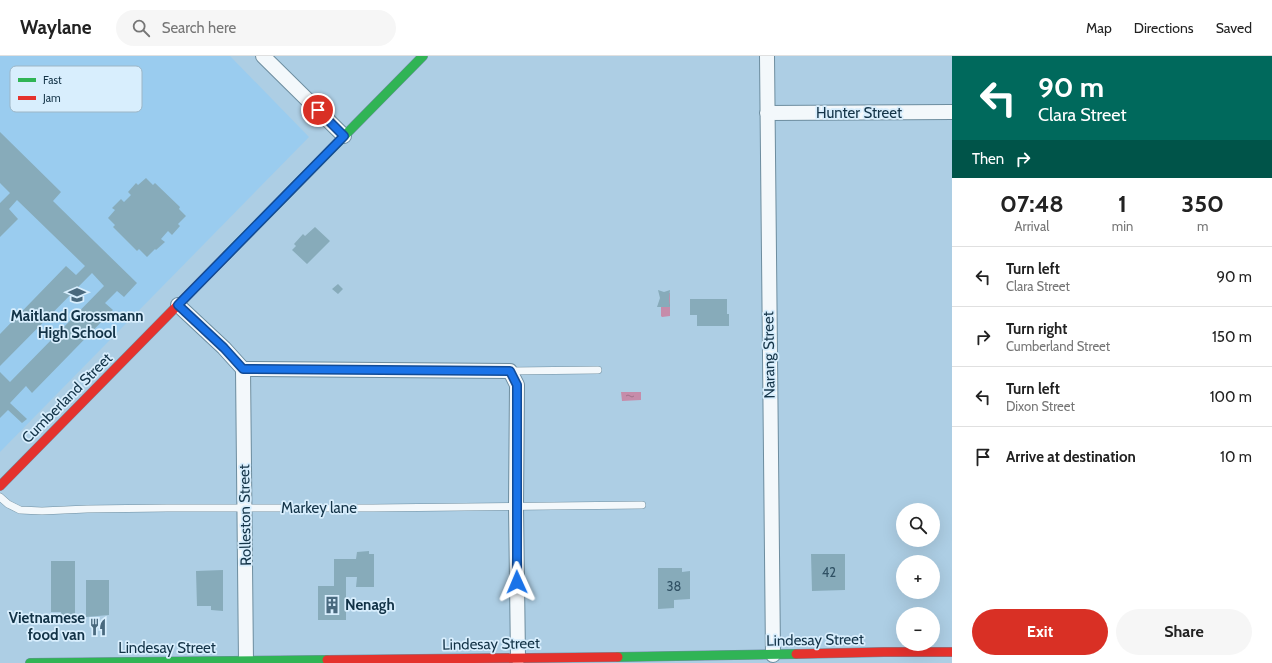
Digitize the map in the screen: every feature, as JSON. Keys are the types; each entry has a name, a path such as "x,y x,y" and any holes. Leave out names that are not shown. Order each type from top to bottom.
{"street":[{"path":"263,56 344,136"},
{"name":"Cumberland Street","path":"0,486 423,56"},
{"name":"Narang Street","path":"766,56 773,655"},
{"name":"Hunter Street","path":"766,113 952,112"},
{"path":"178,305 224,348 243,369 510,371 517,385 516,506 518,658"},
{"name":"Rolleston Street","path":"243,369 246,662"},
{"name":"Lindesay Street","path":"30,663 246,662 518,658 606,660 884,652 952,652"}],"lane":[{"path":"510,371 598,370"},
{"name":"Markey lane","path":"0,497 8,504 20,510 42,511 168,508 642,505"}],"shaded area":[{"name":"Maitland Grossmann High School","path":"0,56 230,56 309,137 0,452"}],"water":[{"path":"670,293 670,316 662,317 661,294"},
{"path":"621,392 641,392 641,400 622,401"}],"building":[{"path":"0,132 61,192 53,201 137,283 124,297 117,291 105,303 113,310 32,393 26,386 10,403 27,419 22,423 8,410 0,418 0,372 10,382 104,286 92,273 0,366 0,334 66,266 76,275 85,266 17,200 9,209 18,219 0,237 0,203 10,193 0,183"},
{"path":"146,178 153,185 155,183 180,207 179,209 186,216 178,224 180,226 172,235 168,231 161,239 165,242 147,257 139,249 137,251 113,227 115,225 108,218 115,210 112,208 121,199 124,202 131,195 128,192 136,183 138,185"},
{"path":"315,227 330,241 307,264 292,250 296,246 294,244 303,234 305,236"},
{"path":"338,284 343,289 338,294 332,289"},
{"path":"658,290 664,292 670,290 670,307 657,307 660,298"},
{"path":"690,299 727,299 729,326 697,326 697,315 690,315"},
{"path":"369,551 369,554 374,554 374,587 356,587 357,577 346,577 346,620 318,620 318,586 334,586 334,559 356,559 357,552"},
{"path":"811,554 845,554 845,590 812,591"},
{"path":"51,561 75,561 75,617 60,618 61,612 51,612"},
{"path":"658,568 682,568 682,572 690,571 690,599 674,600 674,608 658,609"},
{"path":"223,570 223,611 211,610 211,606 197,606 196,571"},
{"path":"86,580 109,580 109,615 86,617"}],"traffic: fast":[{"path":"227,255 423,56"},
{"path":"618,657 796,654"},
{"path":"30,663 327,660"}],"traffic: jam":[{"path":"0,486 227,255"},
{"path":"796,654 952,652"},
{"path":"327,660 618,657"}],"place":[{"name":"Maitland Grossmann High School","path":"77,295"},
{"name":"Nenagh","path":"332,605"},
{"name":"Vietnamese food van","path":"98,627"}],"route":[{"path":"318,110 344,136 178,305 224,348 243,369 510,371 517,385 517,582"}]}
